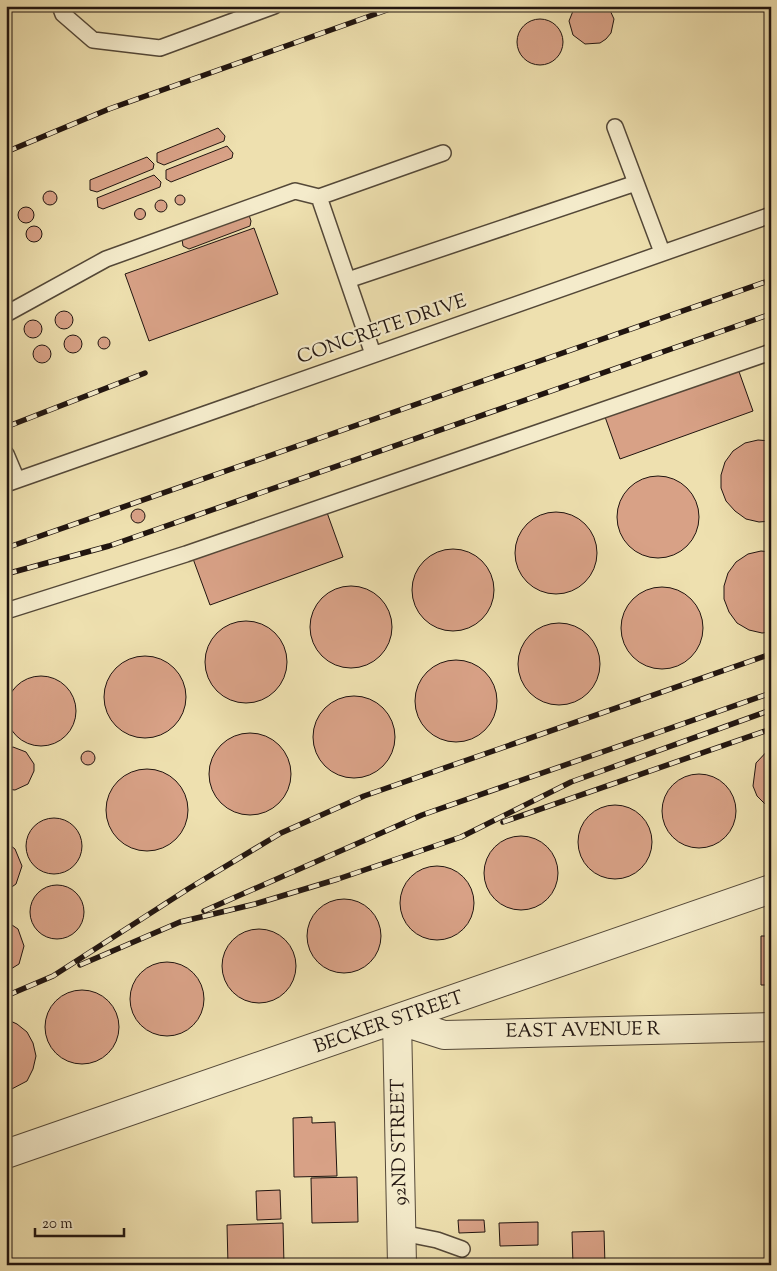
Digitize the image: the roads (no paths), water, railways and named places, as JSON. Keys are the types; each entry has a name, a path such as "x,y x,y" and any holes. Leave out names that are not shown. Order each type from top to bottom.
{"street":[{"name":"BECKER STREET","path":"6,1154 771,889"},
{"name":"EAST AVENUE R","path":"397,1020 444,1034 771,1027"},
{"name":"92ND STREET","path":"397,1020 402,1265"}],"lane":[{"path":"60,6 63,14 93,40 160,48 274,6"},
{"path":"615,127 662,252"},
{"path":"6,314 106,259 295,191 319,197 443,153"},
{"path":"348,280 636,183"},
{"path":"319,197 374,354"},
{"name":"CONCRETE DRIVE","path":"11,482 771,215"},
{"path":"6,611 186,554 771,352"},
{"path":"6,454 11,482"},
{"path":"402,1234 436,1240 462,1249"}],"railway":[{"path":"6,152 109,109 398,6"},
{"path":"6,548 771,280"},
{"path":"6,574 109,546 771,314"},
{"path":"6,427 145,373"},
{"path":"6,996 53,976 188,889 281,833 364,796 771,654"},
{"path":"204,911 422,815 771,693"},
{"path":"80,965 180,922 255,904 338,879 461,837 571,782 771,710"},
{"path":"503,822 771,729"}]}
